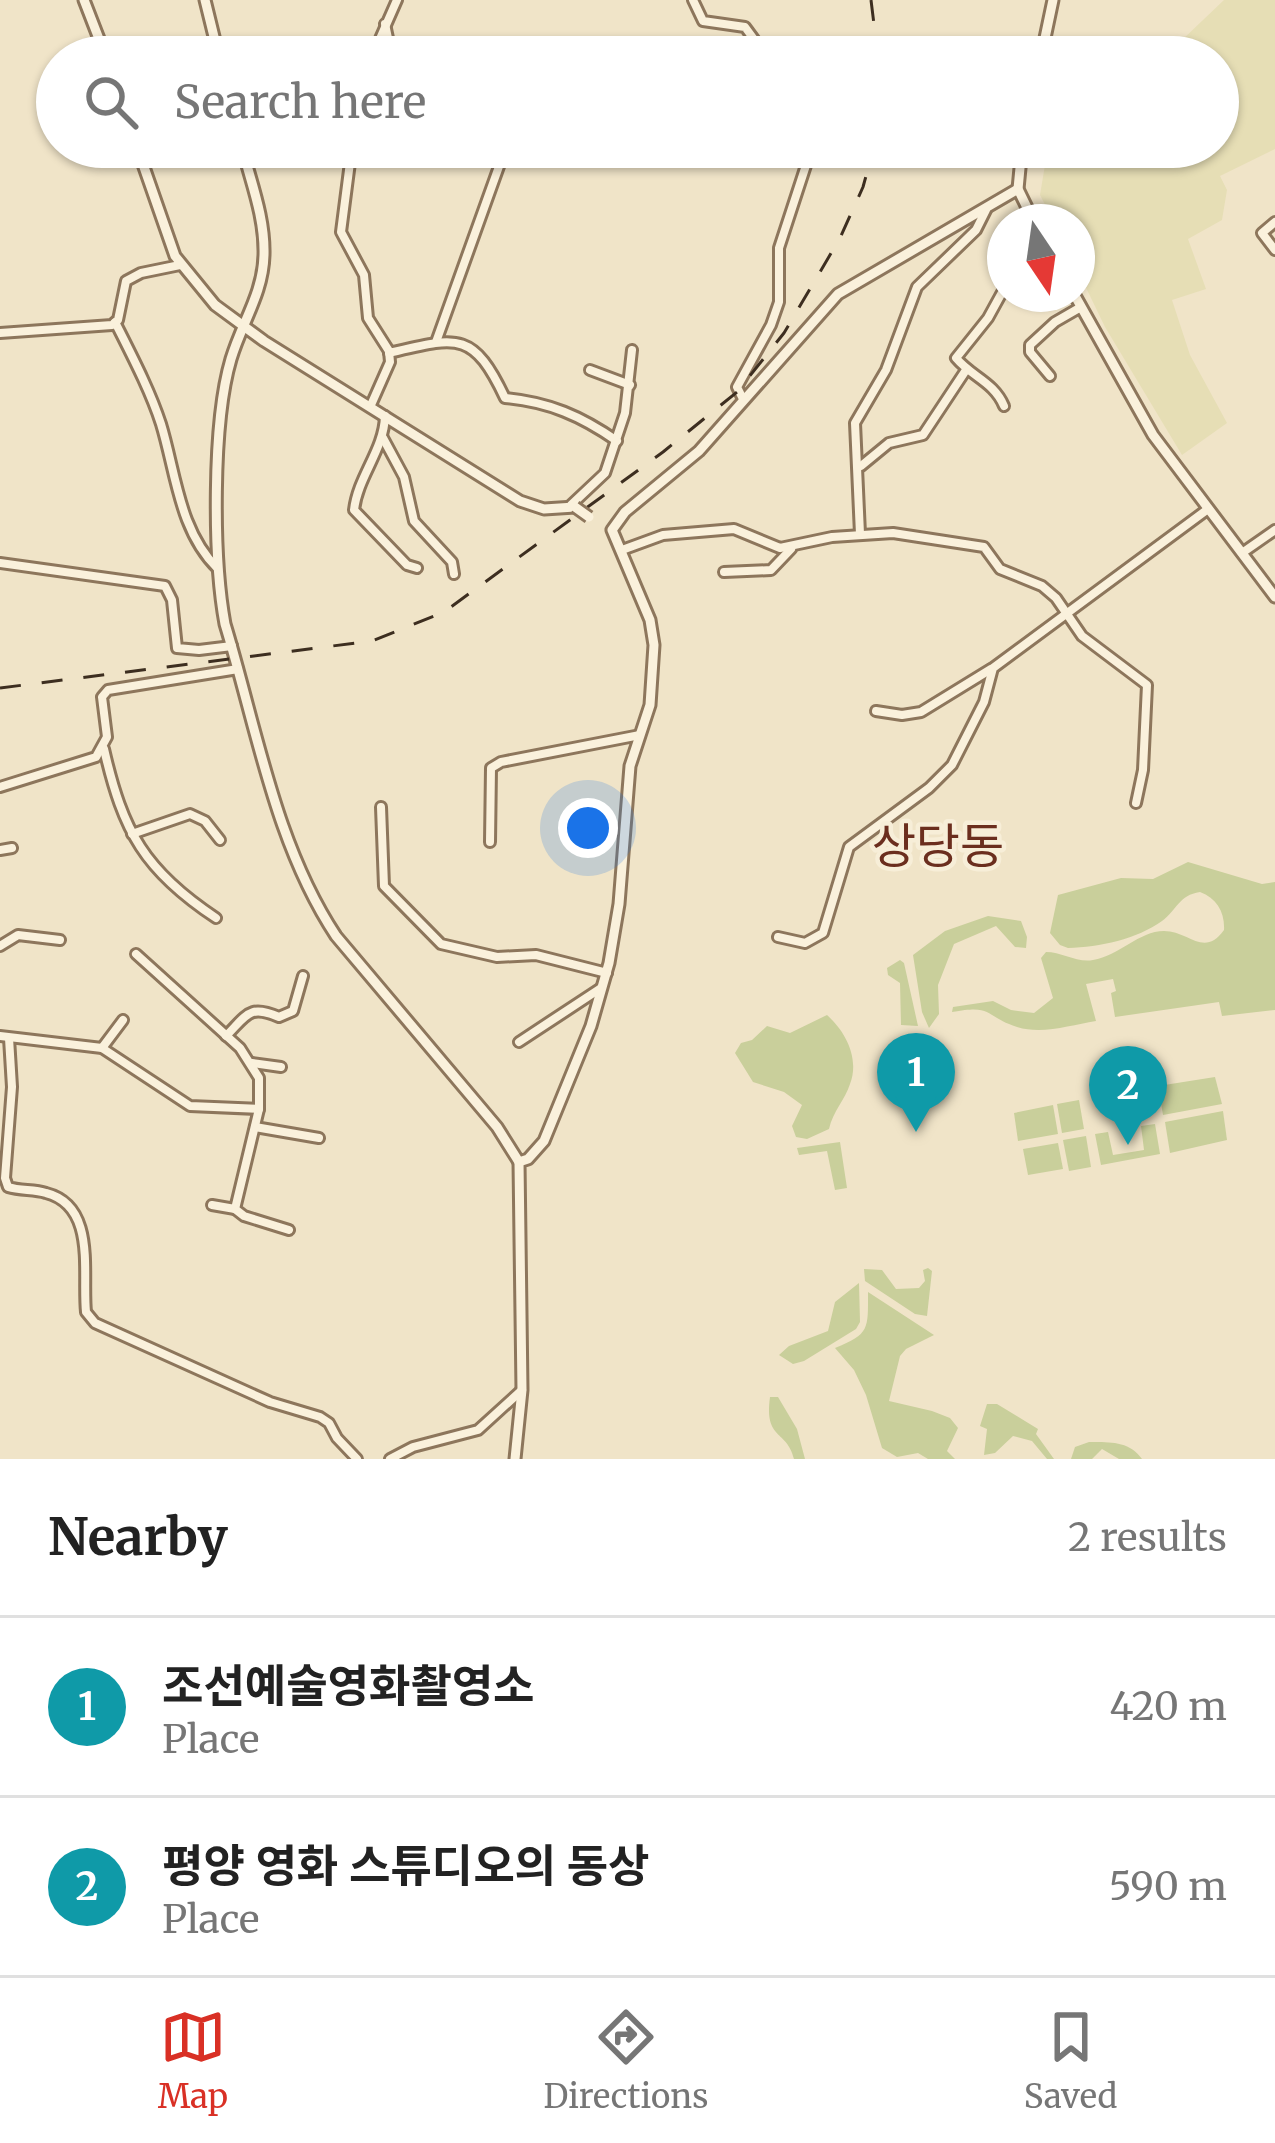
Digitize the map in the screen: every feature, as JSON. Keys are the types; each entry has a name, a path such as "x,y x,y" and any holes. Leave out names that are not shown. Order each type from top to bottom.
{"street":[{"path":"84,0 98,36"},
{"path":"205,0 214,36"},
{"path":"380,36 398,0"},
{"path":"693,0 703,22 745,26 752,36"},
{"path":"1045,36 1053,0"},
{"path":"385,24 388,36"},
{"path":"145,168 180,265 215,305 244,328 530,506 573,506 605,472 630,385 632,350"},
{"path":"247,168 264,237 262,280 231,359 220,424 218,569 232,646 287,838 316,907 497,1127 519,1162 522,1390 515,1459"},
{"path":"349,168 341,232 364,275 368,319 389,353 380,392 371,405"},
{"path":"436,342 498,168"},
{"path":"743,399 737,392 739,380 771,326 779,302 779,248 805,168"},
{"path":"1020,168 1018,189 1025,204"},
{"path":"613,530 625,512 698,452 838,294 1018,189"},
{"path":"860,533 855,423 886,370 913,296 976,230 986,210"},
{"path":"1275,222 1262,232 1275,250"},
{"path":"180,265 126,281 115,322 161,426 183,511 208,560 218,569"},
{"path":"991,312 956,358 985,380 1004,406"},
{"path":"1050,376 1030,352 1030,345 1072,312"},
{"path":"1084,312 1153,435 1275,596"},
{"path":"0,333 105,327 115,322"},
{"path":"389,353 436,342 460,344 482,354 505,398 549,404 576,414 616,441"},
{"path":"590,370 630,385"},
{"path":"860,467 889,443 923,435 966,370"},
{"path":"385,415 382,437 362,477 354,510 407,565 417,568"},
{"path":"382,437 404,477 414,521 452,562 454,574"},
{"path":"519,1162 544,1141 607,973 619,904 630,766 642,735 654,674 654,645 642,596 613,530 573,506"},
{"path":"876,711 902,716 921,712 993,668 1208,509"},
{"path":"622,550 663,535 734,529 780,548 860,533 909,534 984,548 1000,569 1042,586 1082,636 1147,685 1143,770 1136,803"},
{"path":"1242,553 1275,530"},
{"path":"724,572 771,570 791,548"},
{"path":"0,563 165,586 172,600 177,648 232,646"},
{"path":"778,937 805,943 823,933 849,847 952,765 984,702 993,668"},
{"path":"216,918 170,885 142,854 104,748 108,728 102,697 108,690 238,669"},
{"path":"490,842 491,768 501,762 642,735"},
{"path":"0,788 76,765 104,748"},
{"path":"381,807 384,886 441,944 496,957 536,955 607,973"},
{"path":"132,834 190,814 206,821 220,840"},
{"path":"0,850 12,848"},
{"path":"0,946 18,935 60,940"},
{"path":"136,954 226,1036 259,1078 259,1109 236,1209"},
{"path":"226,1036 251,1012 262,1010 279,1017 293,1011 303,976"},
{"path":"519,1042 602,988"},
{"path":"102,1048 123,1020"},
{"path":"259,1109 190,1106 102,1048 4,1037 11,1125 5,1178 14,1190 46,1193 59,1200 82,1226 86,1312 95,1323 270,1402 320,1417 357,1459"},
{"path":"251,1062 281,1067"},
{"path":"255,1126 320,1138"},
{"path":"212,1204 289,1230"},
{"path":"390,1459 412,1447 478,1430 522,1390"}],"shaded area":[{"path":"1224,0 1275,0 1275,149 1239,167 1239,36 1186,36"},
{"path":"1044,168 1236,168 1220,176 1227,190 1222,220 1188,239 1206,289 1172,300 1190,355 1227,423 1182,455 1095,306 1095,204 1045,204 1040,195"}],"green space":[{"path":"1188,862 1262,884 1275,882 1275,1010 1222,1016 1219,1002 1115,1017 1113,979 1086,984 1096,1021 1037,1030 1006,1023 982,1010 952,1012 953,1007 993,1001 1034,1013 1053,998 1041,958 1046,952 1087,961 1155,932 1173,932 1203,943 1217,938 1224,930 1221,912 1200,892 1152,927 1118,941 1068,948 1050,933 1058,895 1121,878 1153,879"},
{"path":"988,916 1021,921 1026,948 1015,947 996,926 954,944 938,985 939,1014 929,1028 913,955 945,931"},
{"path":"900,960 918,1026 901,1025 900,983 888,975 887,968"},
{"path":"827,1015 849,1046 853,1074 829,1129 807,1139 796,1137 792,1126 802,1105 784,1092 753,1082 735,1053 741,1043 767,1026 790,1033"},
{"path":"1215,1077 1222,1104 1163,1115 1158,1086"},
{"path":"1079,1100 1084,1129 1062,1133 1057,1104"},
{"path":"1053,1105 1058,1134 1018,1141 1014,1113"},
{"path":"1223,1111 1227,1140 1170,1153 1165,1122"},
{"path":"1155,1124 1160,1154 1101,1165 1095,1134 1108,1132 1113,1155 1144,1150 1141,1126"},
{"path":"1086,1136 1091,1167 1069,1171 1063,1140"},
{"path":"840,1142 847,1188 835,1190 827,1151 799,1155 797,1148"},
{"path":"1058,1143 1063,1169 1028,1175 1023,1149"},
{"path":"864,1269 882,1270 896,1289 919,1288 925,1281 923,1270 932,1271 927,1316 915,1314 865,1281"},
{"path":"859,1283 856,1329 804,1361 793,1364 779,1355 789,1346 828,1331 835,1302"},
{"path":"868,1292 934,1335 900,1356 889,1401 950,1418 958,1428 947,1451 955,1459 928,1459 918,1453 897,1457 882,1448 866,1395 854,1370 835,1348 865,1329"},
{"path":"770,1397 778,1397 797,1429 805,1459 794,1459 773,1428"},
{"path":"987,1404 997,1404 1038,1429 1036,1434 1054,1459 1047,1459 1032,1441 1013,1436 995,1453 984,1455 987,1429 980,1426"},
{"path":"1089,1442 1125,1446 1142,1459 1119,1459 1102,1449 1092,1459 1071,1459 1075,1447"}],"railway":[{"path":"871,0 875,36"},
{"path":"0,688 372,641 444,612 737,392 784,333 840,238 868,168"}],"place":[{"name":"조선예술영화촬영소","path":"916,1132"},
{"name":"평양 영화 스튜디오의 동상","path":"1128,1145"}],"district":[{"name":"상당동","path":"938,846"}]}
